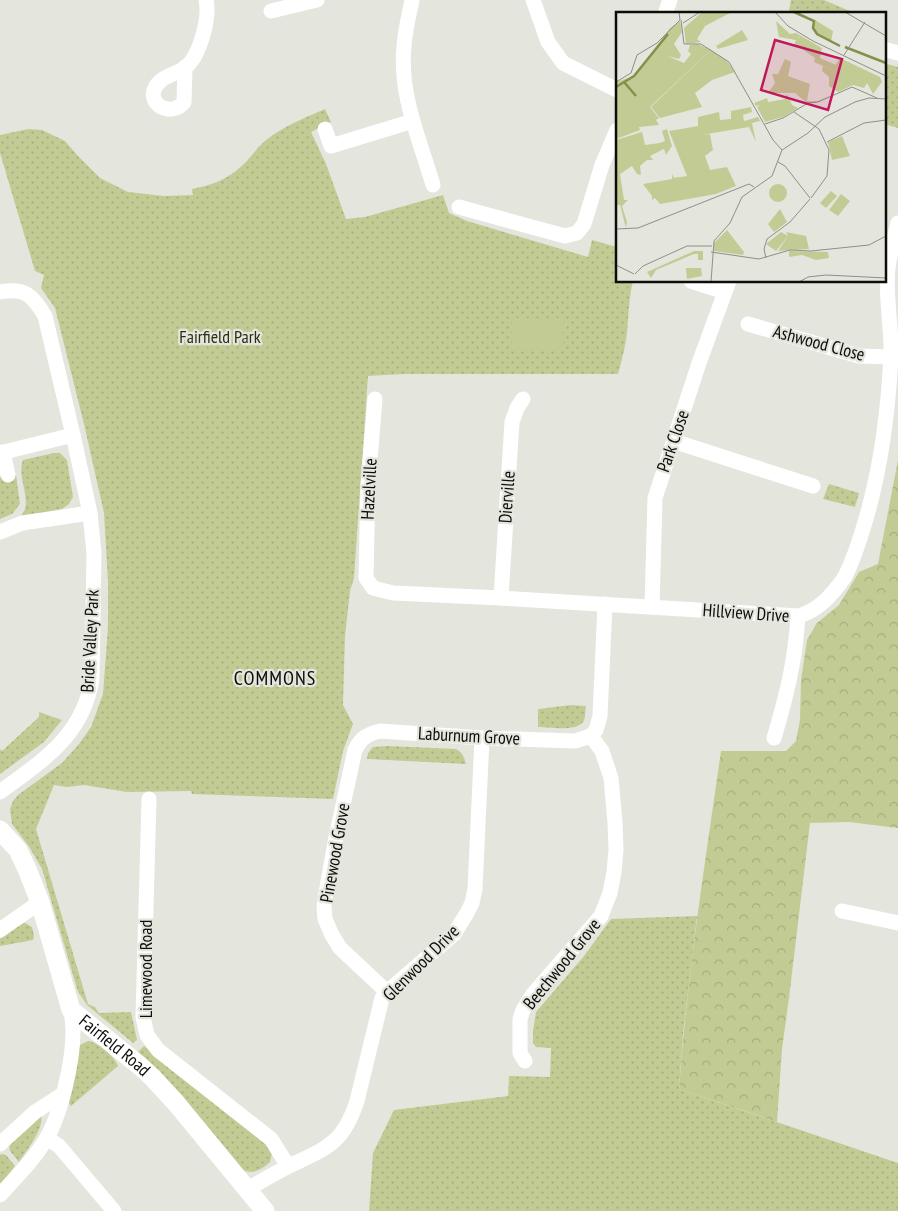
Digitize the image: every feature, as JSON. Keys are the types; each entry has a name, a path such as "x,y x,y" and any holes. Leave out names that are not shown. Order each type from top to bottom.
{"street":[{"path":"185,67 196,51 206,25 208,9 206,0"},
{"path":"271,11 317,0"},
{"path":"412,0 404,46 405,84 413,121 433,186"},
{"path":"533,0 548,42 563,64 616,90"},
{"path":"666,12 670,0"},
{"path":"325,129 331,146 413,121"},
{"path":"459,207 570,236 576,233 584,224 602,165 616,132"},
{"name":"Hillview Drive","path":"366,578 373,588 394,594 501,598 798,616 807,614 819,606 844,577 855,555 868,514 882,447 891,357 888,268 898,223"},
{"path":"698,282 727,286"},
{"name":"Park Close","path":"652,607 655,498 727,286"},
{"name":"Bride Valley Park","path":"0,292 22,291 36,300 45,316 74,435 90,513 94,552 92,679 89,695 79,720 58,747 0,792"},
{"name":"Ashwood Close","path":"748,324 859,356 891,357"},
{"name":"Hazelville","path":"366,578 368,484 375,399"},
{"name":"Dierville","path":"501,598 512,422 517,408 523,399"},
{"path":"8,475 2,452 74,435"},
{"path":"673,441 813,486"},
{"path":"0,532 22,523 90,513"},
{"path":"591,736 596,730 600,716 605,604"},
{"path":"774,738 793,669 798,616"},
{"name":"Laburnum Grove","path":"355,750 359,741 367,735 380,731 482,738 575,740 591,736"},
{"name":"Beechwood Grove","path":"525,1061 520,1053 520,1019 523,1010 533,994 601,916 610,893 616,847 614,794 602,751 591,736"},
{"name":"Glenwood Drive","path":"248,1189 288,1166 328,1148 345,1130 357,1101 379,1005 387,992 454,934 467,913 472,903 475,889 482,738"},
{"name":"Pinewood Grove","path":"355,750 336,836 324,907 325,919 340,948 387,992"},
{"name":"Limewood Road","path":"148,799 143,1011 147,1035 158,1050 274,1141 288,1166"},
{"name":"Fairfield Road","path":"0,830 10,839 20,854 40,902 71,1010 152,1078 176,1103 265,1211"},
{"path":"0,930 40,902"},
{"path":"842,912 898,923"},
{"path":"0,1195 36,1154 47,1138 56,1118 63,1094 72,1047 71,1010"},
{"path":"0,1144 35,1112 63,1094"},
{"path":"47,1138 59,1146 114,1211"}],"green space":[{"path":"791,0 824,0 852,12 793,12 789,10"},
{"path":"886,64 898,67 898,128 886,125"},
{"name":"Fairfield Park","path":"325,109 331,122 311,132 326,164 346,219 365,217 443,195 449,213 467,221 588,257 592,240 616,247 616,282 633,282 627,333 618,374 403,374 368,376 354,578 350,591 345,636 343,705 353,724 343,751 333,799 192,794 191,791 127,792 84,785 67,787 54,785 36,829 88,1004 95,1007 99,1013 131,1012 137,1040 133,1043 87,1005 78,992 42,869 30,848 12,824 10,809 13,801 18,795 62,763 91,727 103,694 108,627 108,581 104,513 84,424 55,308 41,288 44,275 35,271 0,153 0,135 28,129 42,130 65,141 100,178 128,192 164,196 193,195 192,189 215,183 228,177 246,162 263,143 276,133"},
{"path":"512,318 563,318 563,350 512,350"},
{"path":"60,453 67,460 73,497 69,504 62,509 18,519 26,503 21,472 23,460"},
{"path":"898,460 898,828 849,822 810,823 782,1049 777,1122 679,1089 692,962 721,751 786,751 796,741 800,720 801,680 807,640 817,623 839,605 859,572 878,564"},
{"path":"16,475 20,504 12,514 0,519 0,476 1,478"},
{"path":"829,484 859,493 855,507 823,499"},
{"path":"571,705 586,706 585,719 580,725 569,728 538,727 538,709"},
{"path":"39,712 62,720 44,742 0,774 0,749 2,751 39,717"},
{"path":"373,747 456,749 463,755 466,764 367,759 368,753"},
{"path":"697,916 683,1034 679,1089 898,1163 898,1211 369,1211 373,1153 394,1110 508,1096 509,1076 550,1077 551,1048 536,1047 533,1043 536,1012 584,956 611,919"},
{"path":"25,923 32,927 33,940 0,946 0,939 20,924"},
{"path":"88,1041 105,1050 118,1066 71,1106 68,1102 78,1048"},
{"path":"144,1046 266,1144 272,1154 270,1162 257,1170 250,1172 243,1170 137,1053"},
{"path":"41,1115 38,1133 19,1162 10,1151 9,1144"},
{"path":"0,1155 6,1155 15,1166 0,1185"}],"district":[{"name":"COMMONS","path":"275,678"}]}
